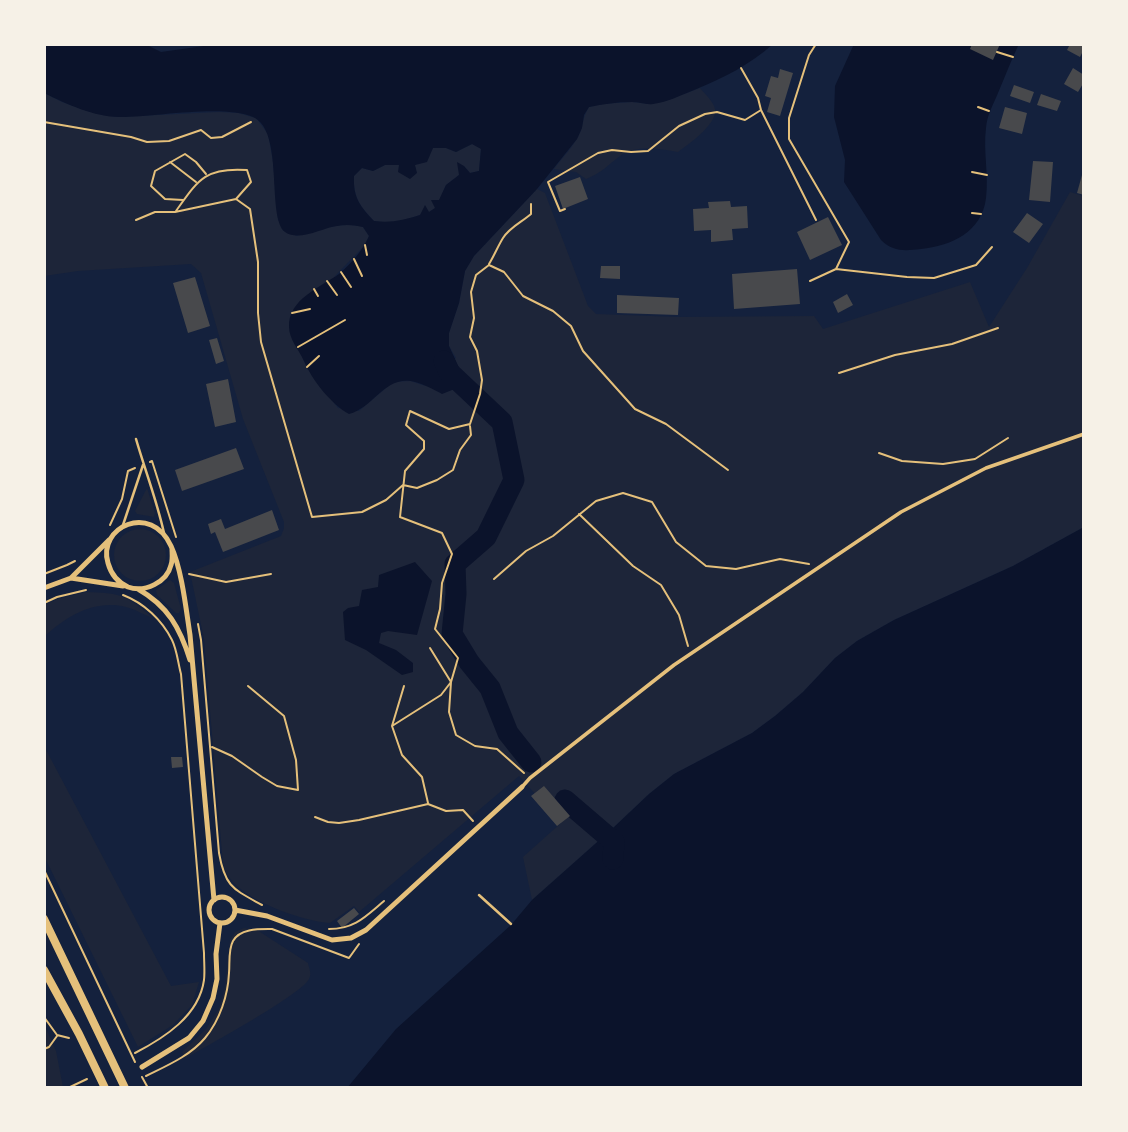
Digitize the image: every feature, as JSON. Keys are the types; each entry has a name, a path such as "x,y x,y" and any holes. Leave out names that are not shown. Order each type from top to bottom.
{"main road":[{"path":"44,919 125,1088"},
{"path":"44,970 74,1036 105,1088"}],"street":[{"path":"235,910 267,916 332,940 351,937 366,930 530,778 674,665 901,512 986,468 1084,434"},
{"path":"44,588 71,578 121,528 136,522 151,524 164,533 172,549 184,595 190,635 214,900"},
{"path":"113,535 106,557 116,579 128,587"},
{"path":"138,589 164,579 171,566 172,549"},
{"path":"71,578 138,589 154,598 173,619 184,641 194,672"},
{"path":"220,897 228,898 235,910 230,920 220,923 210,914 210,906 220,897"},
{"path":"139,1066 189,1038 203,1021 213,998 217,979 216,954 220,923"}],"lane":[{"path":"136,439 157,502 164,533"},
{"path":"121,528 143,464"},
{"path":"479,895 511,925"}],"path":[{"path":"816,44 809,55 789,118 789,139 849,242 836,269"},
{"path":"997,52 1013,57"},
{"path":"741,68 816,220"},
{"path":"978,107 989,111"},
{"path":"565,209 560,211 548,182 598,153 612,150 640,153 648,151 679,127 705,114 724,113 744,120 761,110"},
{"path":"44,122 148,142 169,141 201,130 211,138 222,137 251,122"},
{"path":"184,200 165,199 151,186 155,171 186,154 208,175"},
{"path":"169,161 197,183"},
{"path":"136,220 155,212 175,212 236,199 251,182 247,170 227,169 208,175 197,183 175,212"},
{"path":"972,172 987,174"},
{"path":"236,199 250,209 258,262 261,342 312,517 362,512 386,500 404,485"},
{"path":"404,485 416,488 453,470 460,450 471,435 470,424 482,380 477,351 470,337 474,318 471,292 476,275 489,265 503,237 531,214 531,204"},
{"path":"972,214 981,214"},
{"path":"365,245 367,255"},
{"path":"810,281 836,269 934,278 976,265 992,247"},
{"path":"354,259 362,276"},
{"path":"489,265 504,272 523,296 553,311 571,326 583,351 635,409 666,424 728,470"},
{"path":"341,272 351,286"},
{"path":"327,281 337,295"},
{"path":"314,289 318,296"},
{"path":"292,313 310,309"},
{"path":"298,347 345,320"},
{"path":"839,373 895,355 952,344 998,328"},
{"path":"307,368 319,356"},
{"path":"470,424 449,429 410,411 406,425 424,441 424,449 405,471 400,517 442,533 452,554 442,583 435,629 458,658 451,682 449,712 456,735 475,746 497,749 530,778"},
{"path":"879,453 902,461 943,464 975,459 1008,438"},
{"path":"104,533 122,499 128,471 152,461 176,536"},
{"path":"494,579 526,551 553,536 596,501 623,493 652,502 676,542 706,566 736,569 779,559 820,565"},
{"path":"579,513 633,566 661,585 679,615 690,654"},
{"path":"44,574 75,561"},
{"path":"188,574 226,582 271,574"},
{"path":"44,603 86,590"},
{"path":"123,595 134,599 155,616 173,641 181,674 204,953 204,982 195,1007 174,1028 135,1053"},
{"path":"196,614 201,640 219,853 223,873 232,886 262,906"},
{"path":"430,648 451,682"},
{"path":"392,726 441,695 451,682"},
{"path":"211,746 232,756 277,786 298,790 296,760 284,716 248,686"},
{"path":"404,686 392,726 402,755 422,777 428,804"},
{"path":"315,817 328,822 349,822 428,804 446,811 463,810 477,828"},
{"path":"44,870 139,1066"},
{"path":"320,929 342,929 359,922 389,896 396,902"},
{"path":"44,1017 57,1035"},
{"path":"57,1035 74,1036"},
{"path":"44,1049 50,1047 57,1035"},
{"path":"142,1076 148,1088"},
{"path":"68,1088 87,1079"}],"shaded area":[{"path":"44,44 145,44 161,52 218,44 773,44 736,70 669,100 653,104 626,102 589,107 577,139 537,189 474,256 465,271 459,303 449,333 449,346 462,374 457,388 442,394 411,381 393,383 349,414 329,398 317,383 292,340 289,327 290,317 300,301 339,274 360,252 369,236 363,227 340,225 297,236 285,232 279,223 276,210 269,139 263,125 253,117 240,113 207,111 120,117 100,115 44,93","holes":["472,144 481,149 479,171 470,173 457,162 459,175 446,185 439,200 431,200 435,208 429,212 425,205 420,215 398,221 374,221 356,196 354,176 362,168 373,171 385,165 399,165 398,172 410,179 417,173 415,165 427,162 433,148 446,148 456,152"]},
{"path":"854,44 1019,44 990,110 987,123 987,189 983,210 972,228 954,241 915,250 890,247 881,240 844,182 845,160 834,117 835,86"},
{"path":"700,88 714,106 713,118 703,132 678,152 635,149 586,179 576,172 554,169 577,139 589,107 632,102 650,104"},
{"path":"44,93 87,111 117,117 219,112 256,118 268,134 278,220 296,236 329,227 355,225 363,227 369,236 365,245 335,276 298,347 307,368 338,408 359,411 393,382 410,381 426,386 456,358 449,346 449,333 459,303 465,271 474,256 537,189 545,193 588,306 596,314 678,317 814,316 823,329 970,282 989,327 1027,268 1070,192 1084,196 1084,527 1013,566 894,620 857,641 835,658 803,692 752,733 674,774 532,900 523,857 561,823 519,776 359,912 354,906 330,923 273,908 234,883 224,867 204,639 190,572 281,536 284,522 243,419 201,273 191,264 78,271 44,276"},
{"path":"472,144 481,148 479,171 470,173 464,166 459,175 446,185 436,208 429,212 390,223 374,221 358,201 354,176 362,168 373,171 385,165 415,165 433,148 446,148 456,152"},
{"path":"147,488 154,517 137,514 135,511"},
{"path":"1084,527 1084,1088 347,1088 396,1029 511,925 532,900 674,774 752,733 803,692 835,658 857,641 894,620 1013,566"},
{"path":"140,529 159,536 166,555 159,574 140,581 121,574 114,555 121,536"},
{"path":"415,562 432,581 417,635 388,631 381,633 379,643 396,650 413,663 413,672 402,675 366,650 345,640 343,612 359,606 362,590 378,587 379,575"},
{"path":"170,580 174,583 181,609 179,613 157,595 156,590"},
{"path":"86,592 122,597 153,618 126,607 103,605 71,616 44,637 44,605"},
{"path":"44,746 171,986 199,982 192,1005 173,1025 138,1047 44,856"},
{"path":"244,928 257,930 308,963 309,979 273,1007 186,1058 182,1052 206,1029 219,1009 225,987 230,940 235,932"},
{"path":"44,1024 56,1051 63,1087 44,1088"}],"building":[{"path":"972,44 1000,44 993,60 970,49"},
{"path":"1070,44 1084,44 1080,57 1067,50"},
{"path":"1073,68 1084,75 1084,82 1078,92 1064,84"},
{"path":"780,69 793,73 780,116 767,112 771,98 765,96 771,76 778,78"},
{"path":"1014,85 1034,92 1030,103 1010,96"},
{"path":"1041,94 1061,101 1057,111 1037,105"},
{"path":"1005,107 1027,113 1022,134 999,128"},
{"path":"1033,161 1053,162 1050,202 1029,200"},
{"path":"1082,175 1084,176 1084,195 1077,193"},
{"path":"580,177 588,199 563,209 555,186"},
{"path":"730,201 731,207 747,206 748,228 732,229 733,240 711,242 711,230 694,231 693,209 709,208 708,202"},
{"path":"1027,213 1043,224 1029,243 1013,232"},
{"path":"828,217 842,245 810,260 797,232"},
{"path":"601,266 620,266 620,279 600,278"},
{"path":"797,269 800,304 734,309 732,274"},
{"path":"195,277 210,326 188,333 173,283"},
{"path":"847,294 853,305 838,313 833,302"},
{"path":"617,295 679,298 678,315 617,313"},
{"path":"217,338 224,361 216,364 209,340"},
{"path":"228,379 236,422 215,427 206,384"},
{"path":"236,448 244,469 182,491 175,470"},
{"path":"272,510 279,530 223,552 215,532 211,534 208,524 221,519 225,529"},
{"path":"171,757 182,757 183,767 172,768"},
{"path":"544,786 570,816 557,826 531,796"},
{"path":"354,908 359,914 342,928 337,921"}],"waterway":[{"path":"444,361 449,372 502,422 514,480 486,537 455,564 456,594 452,634 469,662 490,688 508,733 531,762"},
{"path":"565,800 614,842 613,859"}]}
